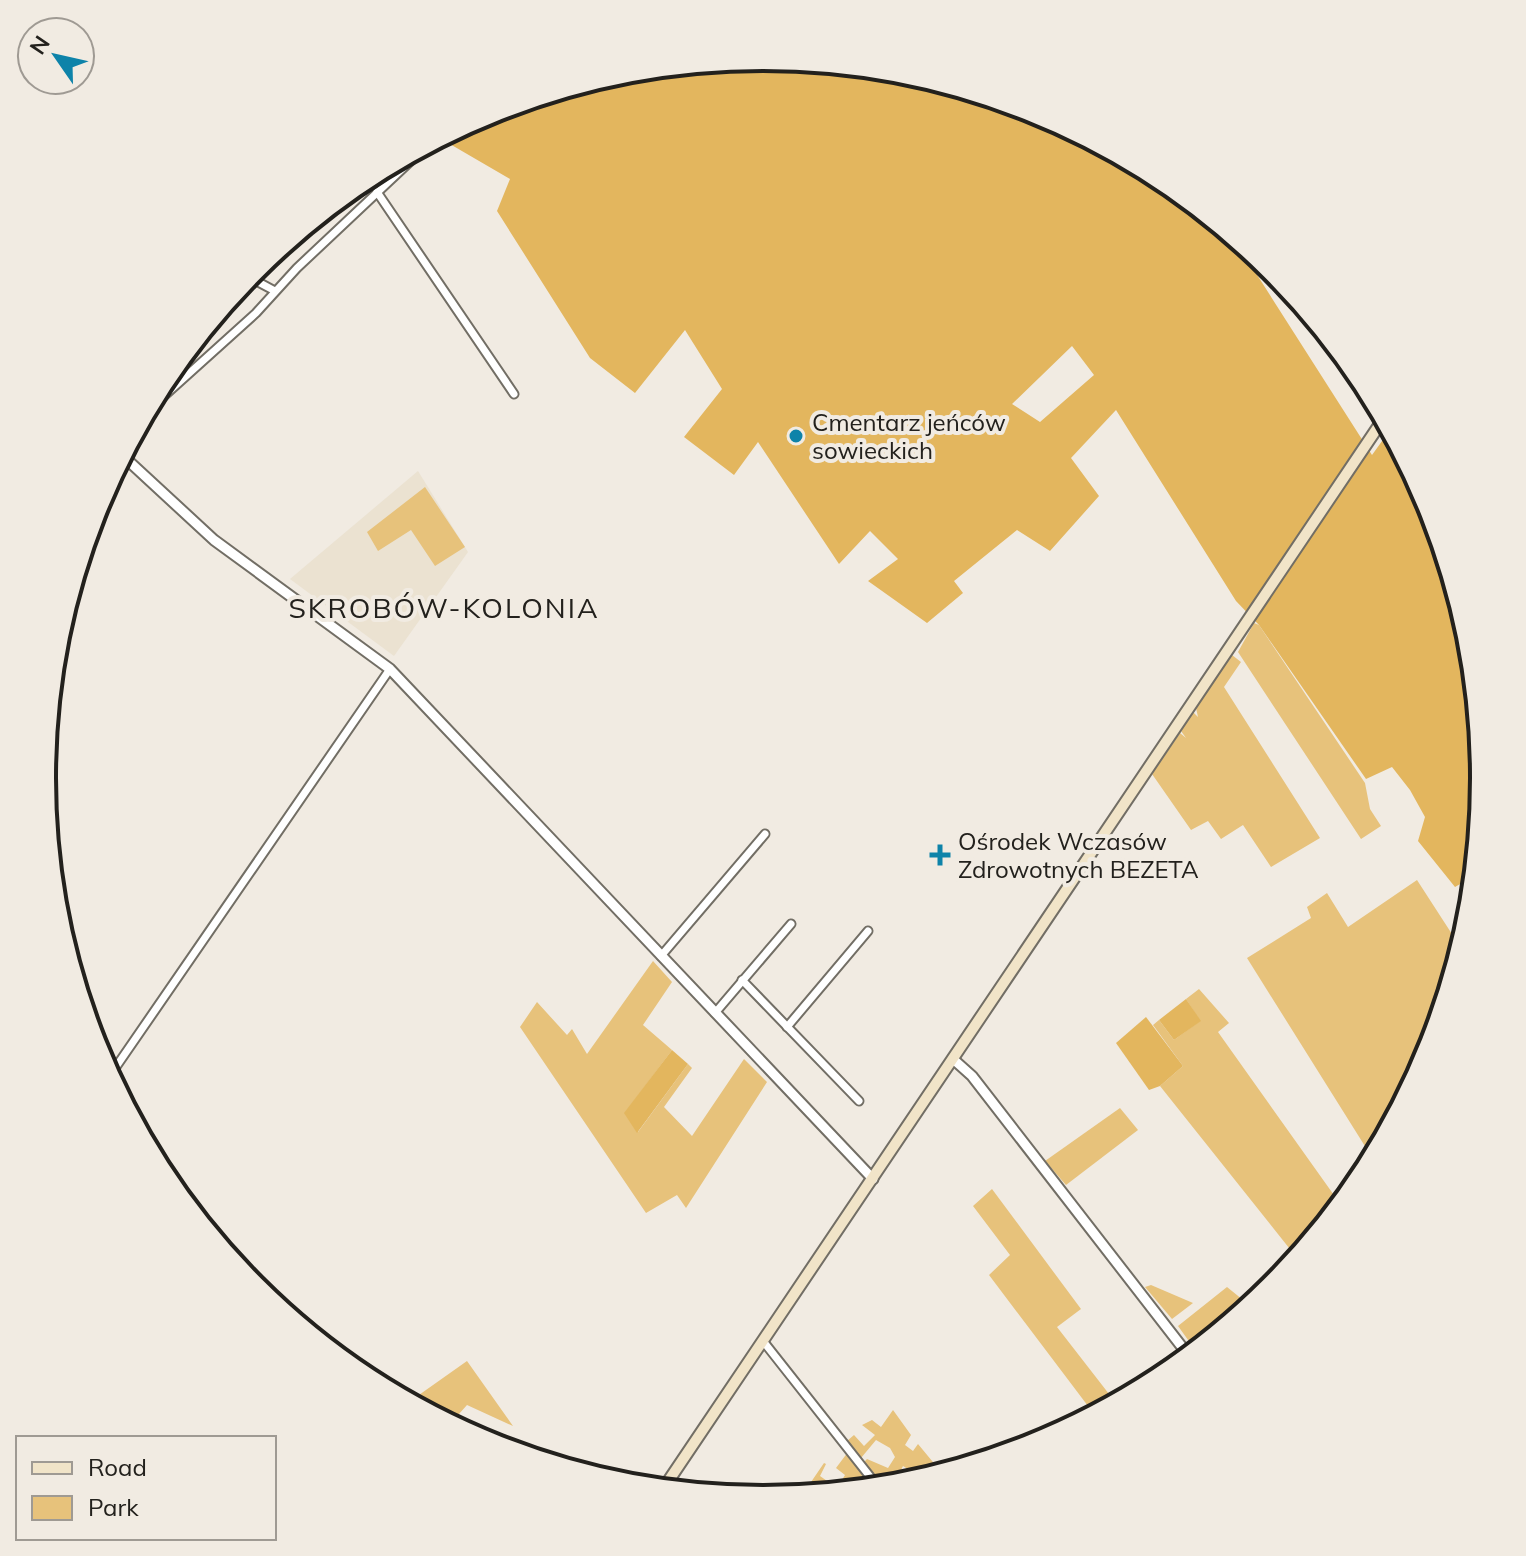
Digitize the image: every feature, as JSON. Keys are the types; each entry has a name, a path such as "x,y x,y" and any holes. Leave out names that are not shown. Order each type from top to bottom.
{"main road":[{"path":"670,1479 1377,429"}],"street":[{"path":"174,387 256,313 396,174"},
{"path":"377,192 514,394"},
{"path":"259,282 275,291"},
{"path":"130,463 214,540 390,669 873,1179"},
{"path":"117,1065 390,669"},
{"path":"661,956 765,834"},
{"path":"715,1013 791,924"},
{"path":"787,1027 868,931"},
{"path":"742,980 859,1101"},
{"path":"953,1059 972,1076 1182,1347"},
{"path":"763,1341 870,1476"}],"shaded area":[{"path":"717,73 809,73 855,77 946,95 1034,125 1116,166 1193,217 1253,269 1372,455 1383,440 1416,507 1446,595 1464,686 1470,778 1462,883 1455,887 1418,841 1425,817 1392,767 1366,779 1259,625 1236,601 1116,410 1071,458 1099,496 1050,551 1017,530 954,581 963,593 927,623 868,581 898,559 870,531 839,564 758,442 734,475 684,437 722,389 685,330 635,393 590,358 497,211 510,179 450,144 536,109 625,85","holes":["1072,346 1094,375 1040,422 1012,404"]},
{"path":"418,471 468,552 394,656 290,579"},
{"path":"1186,999 1201,1021 1174,1040 1159,1020"},
{"path":"1146,1017 1183,1066 1160,1086 1149,1090 1116,1043"},
{"path":"672,1050 688,1064 637,1133 624,1113"}],"green space":[{"path":"425,487 465,547 435,566 411,530 378,551 367,532"},
{"path":"1254,623 1259,625 1365,783 1370,809 1381,826 1361,839 1238,652"},
{"path":"1232,655 1241,662 1224,687 1320,838 1271,867 1243,825 1221,839 1208,821 1191,830 1152,774 1180,733 1186,738 1181,731 1193,712 1198,717 1196,708"},
{"path":"1417,880 1452,934 1416,1049 1366,1147 1247,958 1311,918 1307,907 1327,893 1348,927"},
{"path":"653,961 672,982 643,1025 672,1050 625,1113 638,1132 688,1064 692,1068 664,1107 692,1136 744,1059 767,1082 686,1208 677,1195 646,1213 520,1027 537,1002 567,1035 572,1029 587,1054"},
{"path":"1199,989 1229,1023 1218,1032 1334,1195 1290,1249 1160,1086 1183,1066 1153,1025 1159,1020 1174,1040 1200,1021 1186,999"},
{"path":"1120,1108 1138,1130 1066,1185 1045,1161"},
{"path":"992,1189 1081,1309 1057,1327 1109,1394 1088,1406 989,1275 1010,1255 973,1206"},
{"path":"1151,1285 1193,1303 1172,1319 1145,1287"},
{"path":"1227,1287 1241,1299 1189,1342 1178,1326"},
{"path":"467,1361 513,1426 467,1405 458,1415 419,1395"},
{"path":"893,1410 911,1435 905,1445 913,1451 918,1444 934,1464 908,1469 903,1466 900,1471 874,1476 864,1462 867,1459 888,1468 895,1457 890,1448 876,1440 861,1458 847,1441 854,1435 864,1446 875,1435 862,1425 872,1420 881,1427"},
{"path":"848,1452 867,1477 842,1480 845,1475 836,1468"},
{"path":"824,1463 826,1464 820,1476 828,1481 810,1483"}],"place":[{"name":"Cmentarz jeńców sowieckich","path":"796,436"},
{"name":"Ośrodek Wczasów Zdrowotnych BEZETA","path":"940,855"}],"district":[{"name":"SKROBÓW-KOLONIA","path":"444,607"}]}
